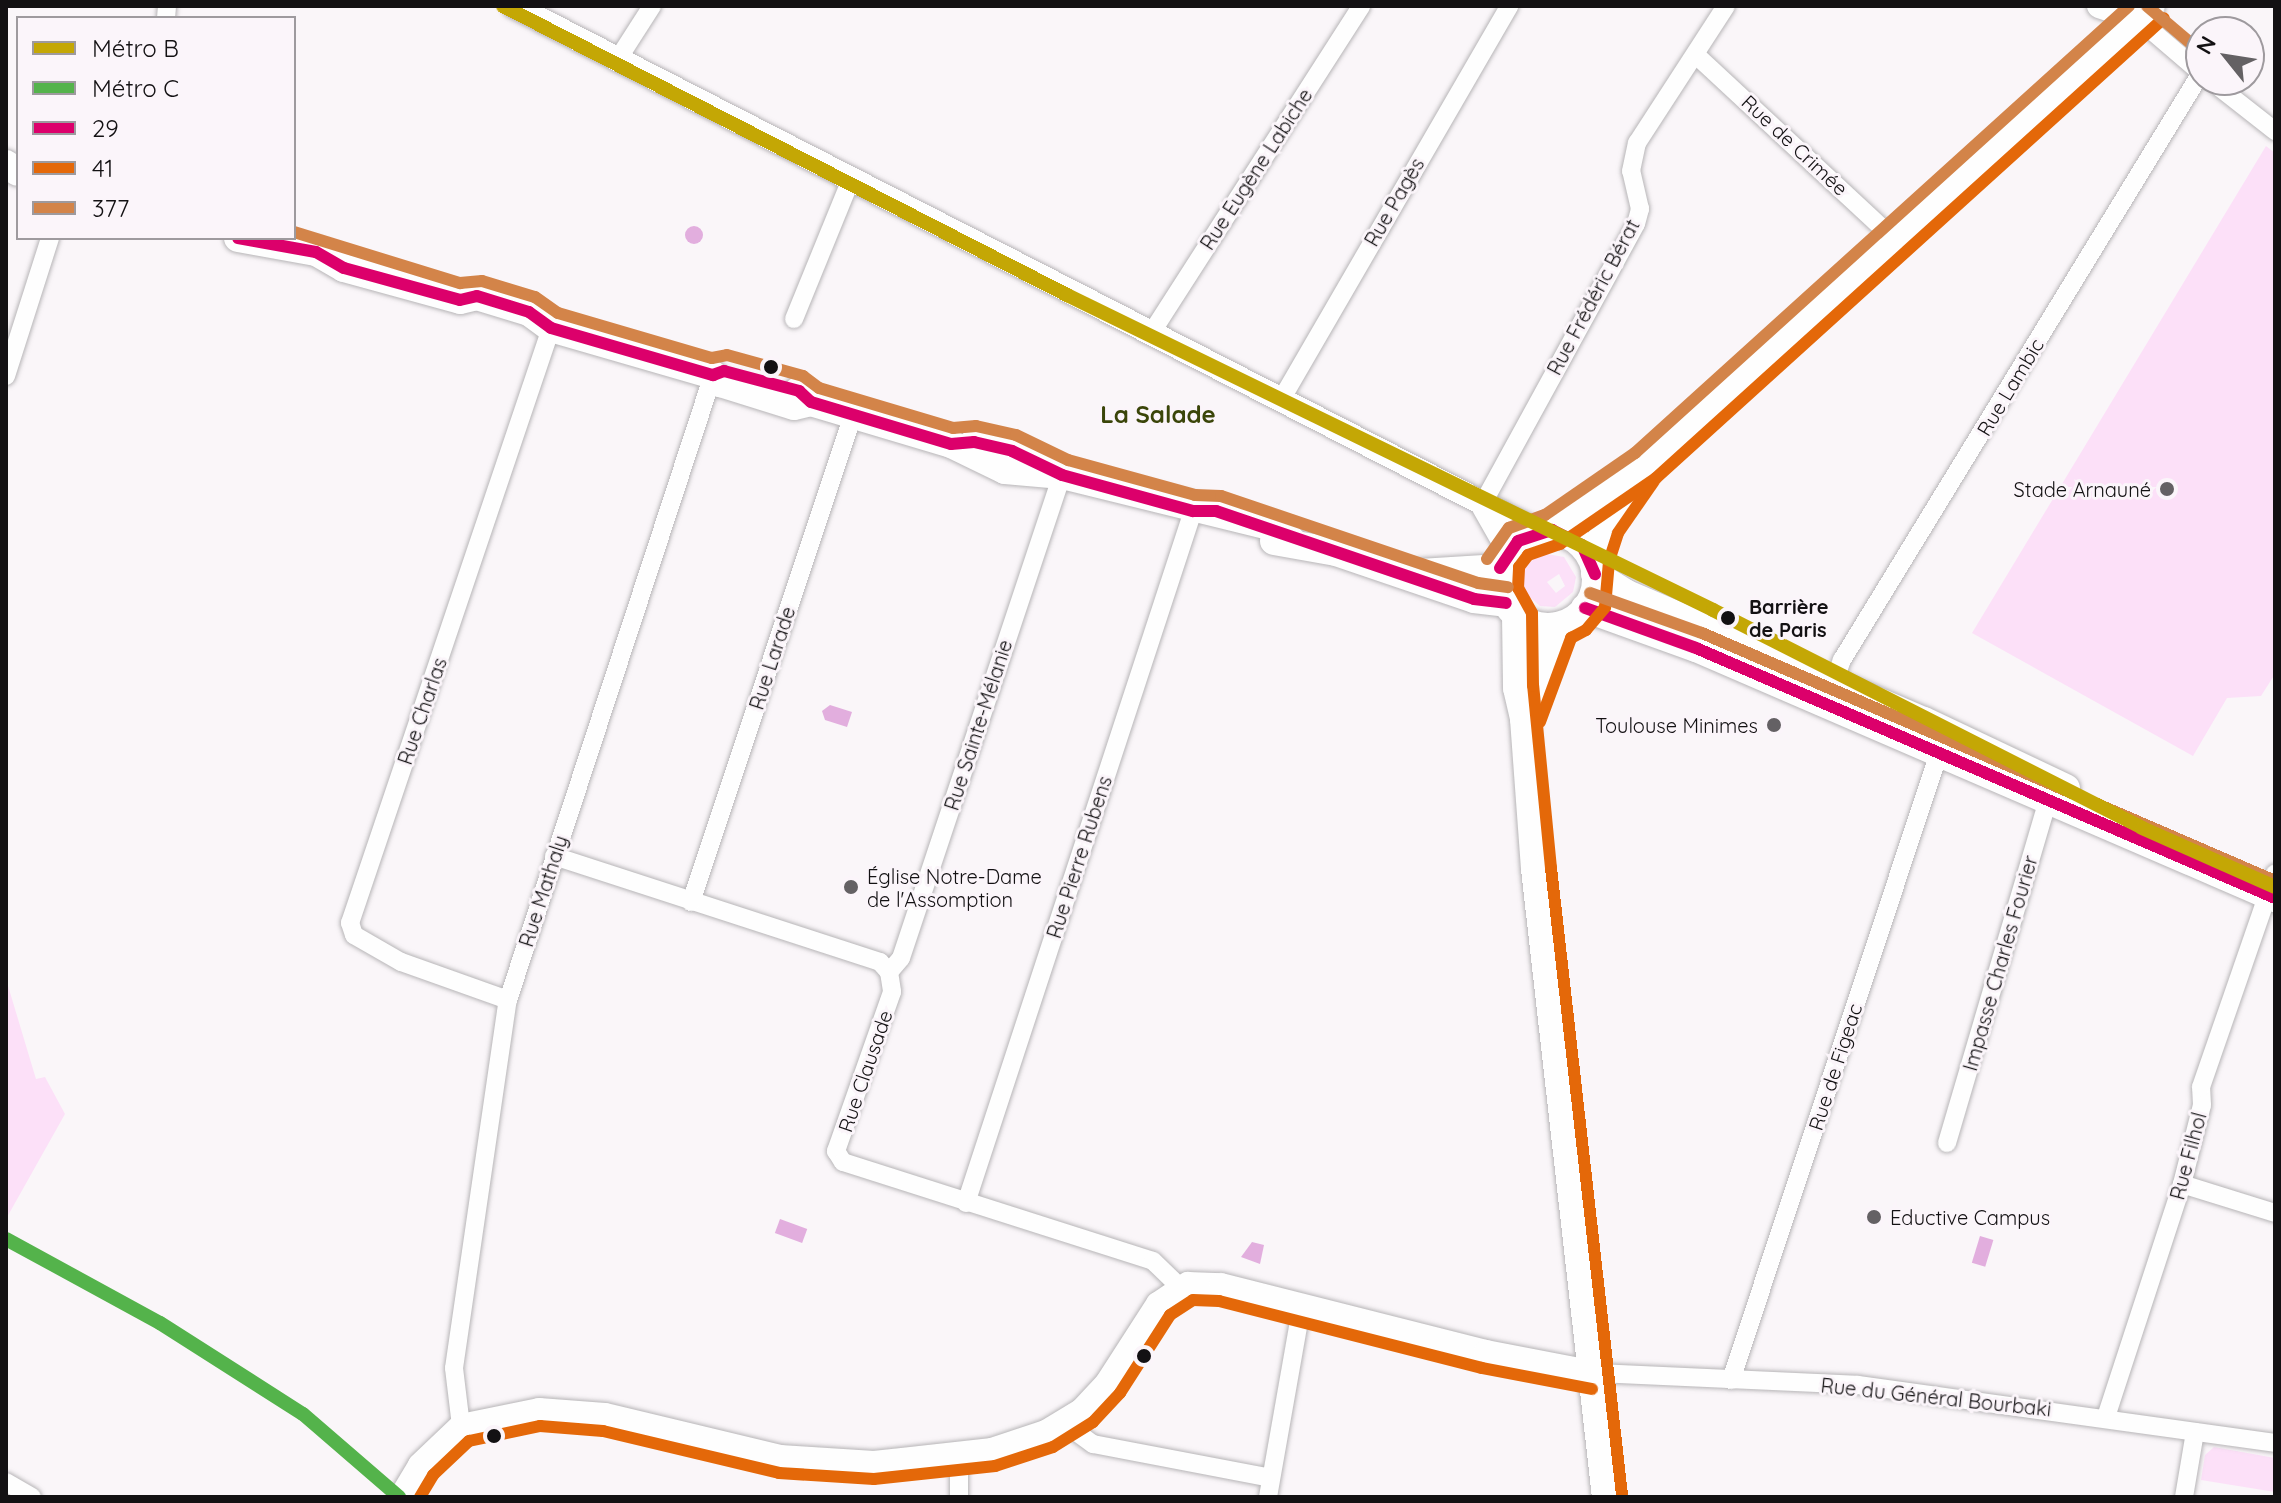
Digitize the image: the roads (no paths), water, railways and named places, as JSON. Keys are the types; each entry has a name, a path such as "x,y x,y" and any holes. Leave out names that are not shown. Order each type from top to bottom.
{"main road":[{"path":"247,240 316,252 344,268 460,300 490,300 529,312 551,328 713,375 724,371 799,391 811,402 951,444 974,442 1012,451 1062,475 1193,511 1216,511 1269,526 1291,540 1392,568 1474,599 1511,609 1534,625 1558,626 1585,608 1594,567"},
{"path":"1392,568 1440,573 1505,559 1545,531 1575,539 1594,567 1625,593 1829,692 2051,792 2273,885"},
{"path":"1505,559 1517,688 1524,719 1535,869 1595,1373 1606,1497"},
{"path":"1585,608 1829,692 1939,753 2051,792"},
{"path":"1524,719 1558,626"}],"street":[{"path":"514,6 1152,332 1482,505 1545,531 1645,466 2141,10"},
{"path":"618,59 652,6"},
{"name":"Rue Eugène Labiche","path":"1152,332 1361,6"},
{"name":"Rue Pagès","path":"1281,400 1509,6"},
{"name":"Rue Frédéric Bérat","path":"1482,505 1636,224 1640,209 1631,171 1637,143 1726,6"},
{"path":"2099,6 2141,10 2185,56"},
{"name":"Rue de Crimée","path":"1696,55 1893,238"},
{"name":"Rue Lambic","path":"1829,692 2187,96"},
{"path":"2230,96 2275,131"},
{"path":"794,319 851,179"},
{"path":"6,376 49,240"},
{"name":"Rue Charlas","path":"508,1000 401,962 354,935 350,923 551,328"},
{"name":"Rue Mathaly","path":"461,1426 454,1368 508,1000 713,375"},
{"name":"Rue Larade","path":"691,902 853,415"},
{"path":"1594,567 1616,505 1645,466"},
{"name":"Rue Sainte-Mélanie","path":"889,972 901,958 1062,475"},
{"path":"1482,505 1498,523 1505,559"},
{"name":"Rue Pierre Rubens","path":"966,1203 1193,511"},
{"name":"Rue de Figeac","path":"1731,1380 1939,753"},
{"name":"Impasse Charles Fourier","path":"1947,1143 2051,792"},
{"path":"554,856 880,962 889,972"},
{"name":"Rue Filhol","path":"2106,1417 2182,1184 2202,1105 2201,1087 2273,885"},
{"name":"Rue Clausade","path":"889,972 892,992 836,1151 843,1162 1153,1261 1179,1286"},
{"path":"2182,1184 2275,1213"},
{"path":"401,1497 420,1465 461,1426 539,1410 605,1415 780,1457 874,1463 959,1455 1024,1441 1064,1423 1097,1396 1158,1304 1179,1286 1221,1285 1595,1373"},
{"path":"1064,1423 1093,1444 1269,1488 1302,1304"},
{"name":"Rue du Général Bourbaki","path":"1595,1373 1858,1385 2106,1417 2275,1443"},
{"path":"2184,1497 2195,1432"},
{"path":"959,1455 959,1497"},
{"path":"6,1482 32,1497"}],"metro line":[{"name":"B","path":"503,6 1067,295 1713,610 2142,828 2275,887"},
{"name":"C","path":"6,1239 160,1323 303,1414 399,1497"}],"place":[{"name":"Stade Arnauné","path":"2167,489"},
{"name":"Barrière de Paris","path":"1728,618"},
{"name":"Toulouse Minimes","path":"1774,725"},
{"name":"Église Notre-Dame de l'Assomption","path":"851,887"},
{"name":"Eductive Campus","path":"1874,1217"}],"district":[{"name":"La Salade","path":"1158,415"}]}
